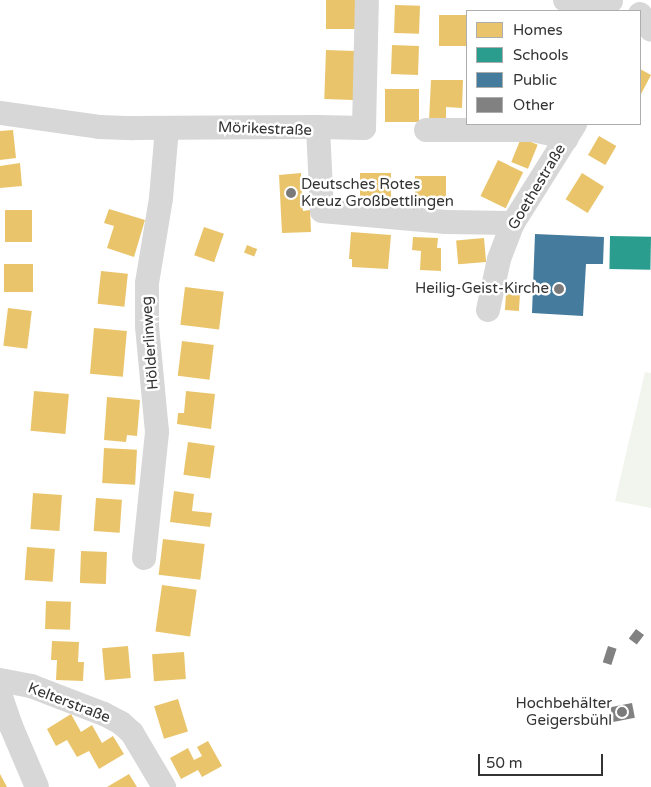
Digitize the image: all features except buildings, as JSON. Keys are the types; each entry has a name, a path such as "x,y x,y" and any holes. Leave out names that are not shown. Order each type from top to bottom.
{"street":[{"path":"318,127 364,128 367,0"},
{"path":"565,0 612,4"},
{"path":"641,15 651,30"},
{"name":"Mörikestraße","path":"0,113 99,127 318,127 322,211 446,222 514,223"},
{"name":"Hölderlinweg","path":"144,558 157,432 147,326 147,283 161,198 167,128"},
{"path":"426,130 533,130 556,134 570,132"},
{"name":"Goethestraße","path":"488,310 499,259 514,223 570,132"},
{"name":"Kelterstraße","path":"0,680 31,686 104,714 121,723 132,733 164,787"},
{"path":"0,694 11,726 37,787"}],"shaded area":[{"path":"645,372 651,373 651,508 615,501"}],"place":[{"name":"Deutsches Rotes Kreuz Großbettlingen","path":"291,193"},
{"name":"Heilig-Geist-Kirche","path":"559,289"},
{"name":"Hochbehälter Geigersbühl","path":"622,712"}]}
